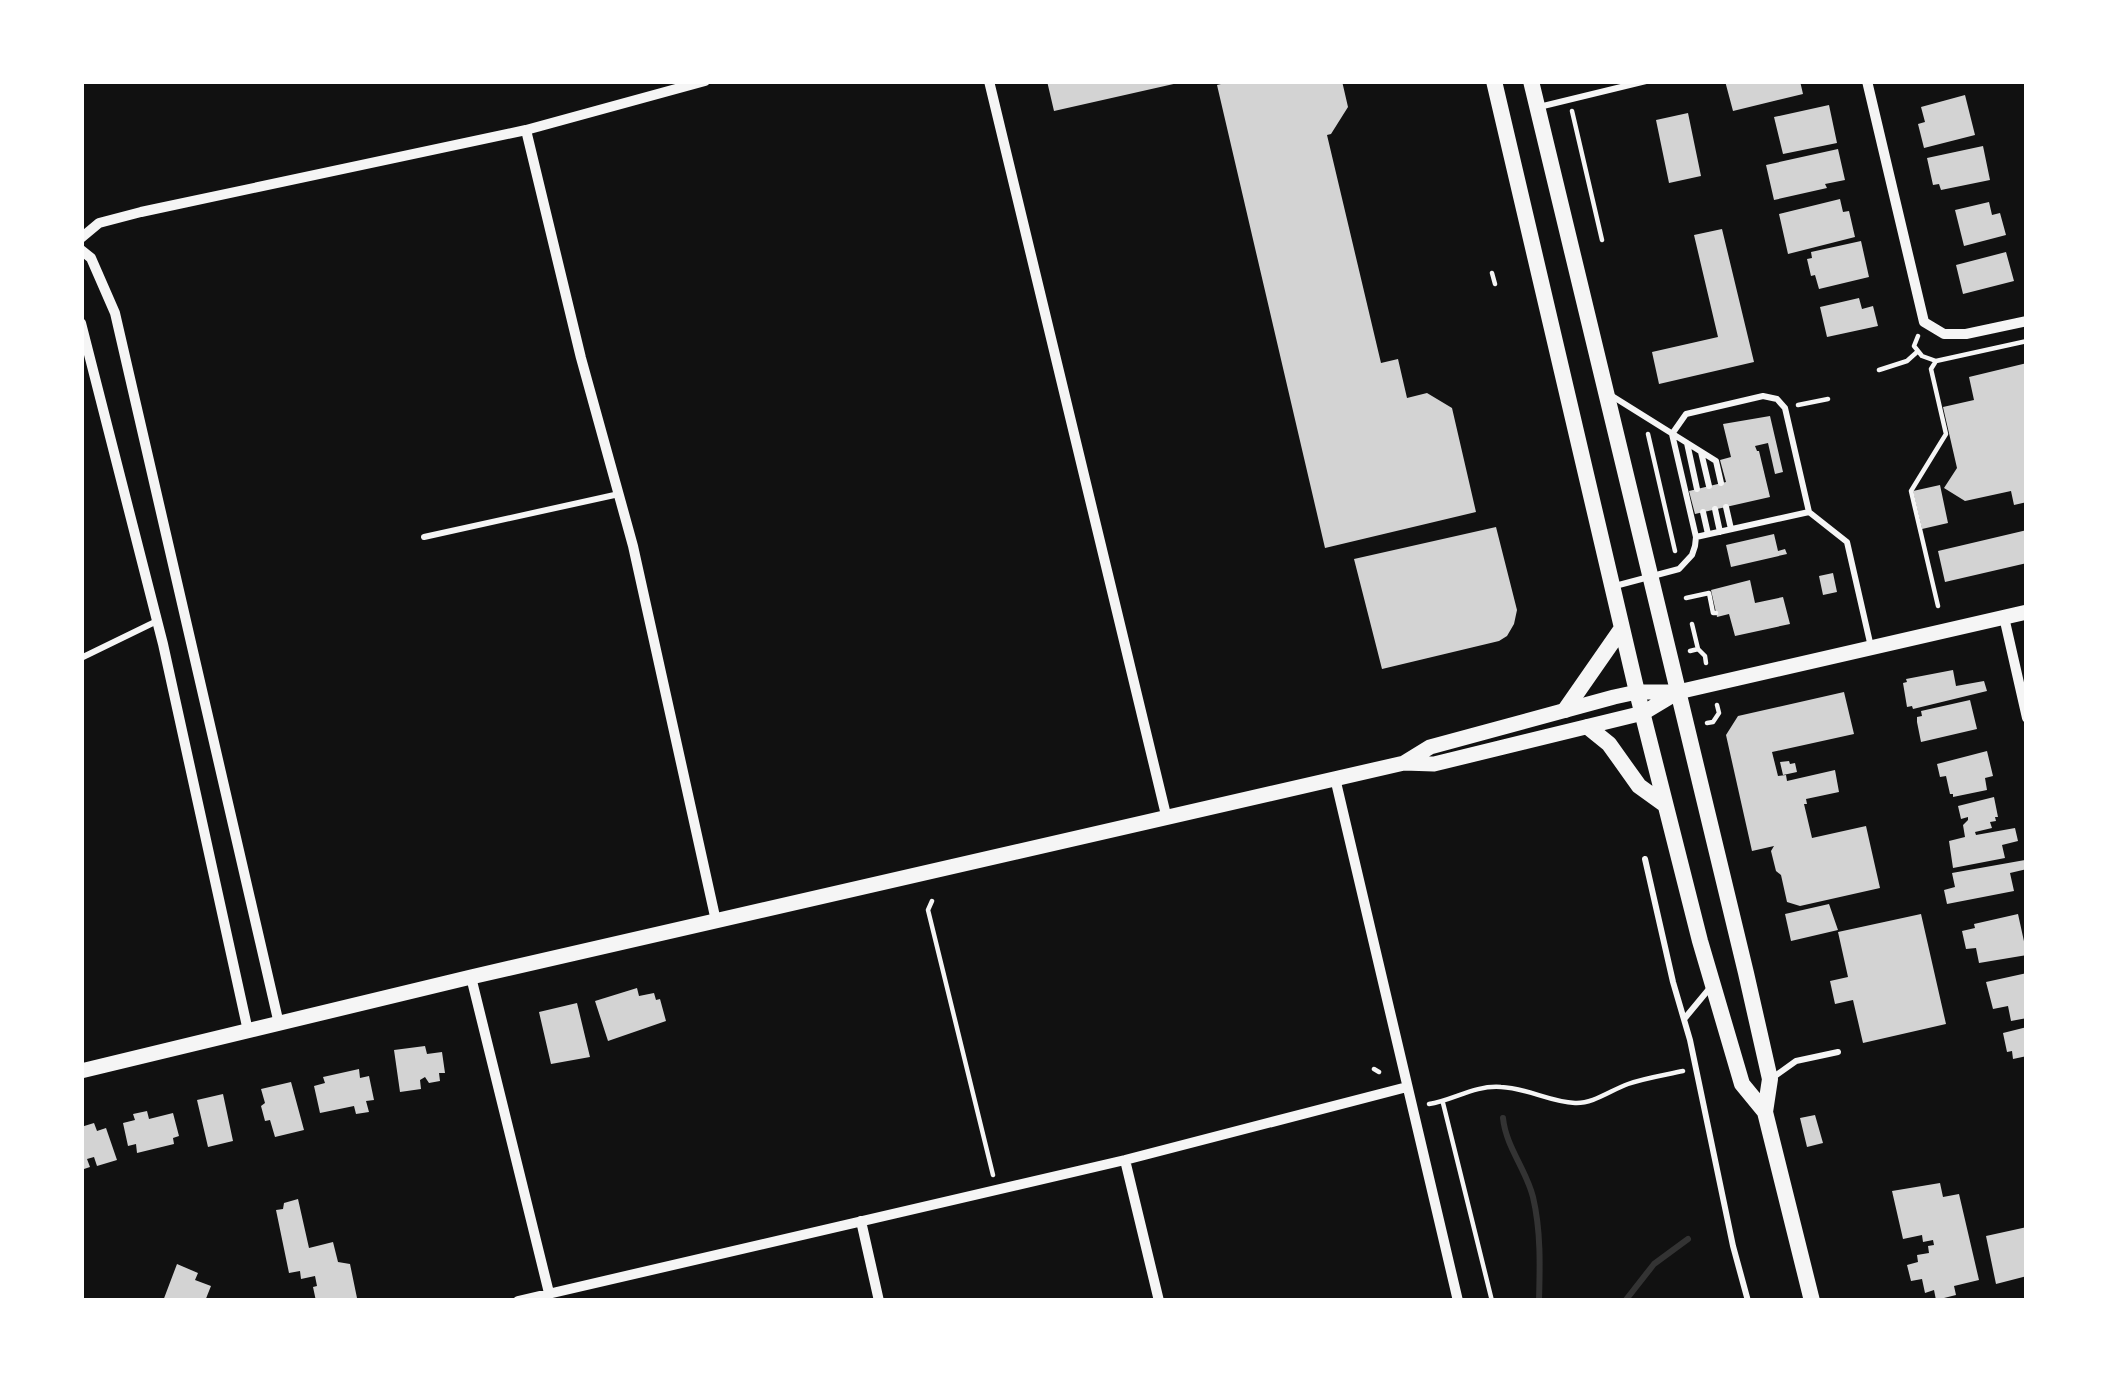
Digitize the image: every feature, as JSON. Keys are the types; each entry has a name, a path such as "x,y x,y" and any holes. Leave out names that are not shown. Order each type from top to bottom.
{"main road":[{"path":"1494,81 1664,804 1742,1084 1765,1112"},
{"path":"1531,81 1770,1078 1765,1112 1812,1301"},
{"path":"1404,763 1430,747 1637,692 1678,692 2027,612"},
{"path":"1565,710 1622,628"},
{"path":"81,1071 1166,815 1404,763 1435,764 1642,713 1678,692"},
{"path":"1588,727 1609,744 1639,786 1664,804"}],"street":[{"path":"81,238 98,223 141,212 526,130 705,81"},
{"path":"989,81 1166,815"},
{"path":"1867,81 1924,322 1937,332 1966,334 2027,321"},
{"path":"526,130 580,358 619,494 716,921"},
{"path":"81,250 91,258 115,313 279,1024"},
{"path":"81,322 157,621 248,1031"},
{"path":"2004,617 2027,718"},
{"path":"1335,778 1458,1301"},
{"path":"471,977 551,1297"},
{"path":"518,1301 1125,1160 1407,1087"},
{"path":"1125,1160 1159,1301"},
{"path":"861,1221 879,1301"}],"lane":[{"path":"1537,107 1646,81"},
{"path":"1604,391 1716,461 1721,483"},
{"path":"1612,587 1679,569 1692,555 1696,537 1672,434 1686,414 1763,396 1777,399 1785,408 1809,512 1847,542 1871,647"},
{"path":"1687,443 1697,489"},
{"path":"1701,452 1709,486"},
{"path":"424,537 619,494"},
{"path":"1726,507 1731,529"},
{"path":"1714,509 1720,532"},
{"path":"1703,512 1708,534"},
{"path":"1696,537 1809,512"},
{"path":"81,658 157,621"},
{"path":"1645,860 1748,1301"},
{"path":"1684,1018 1713,983"},
{"path":"1770,1078 1796,1061 1838,1052"}],"path":[{"path":"1571,105 1602,240"},
{"path":"1492,273 1496,284"},
{"path":"1879,370 1907,361 1917,352"},
{"path":"1936,362 1931,369 1946,434 1911,490 1938,606"},
{"path":"1801,405 1828,399"},
{"path":"1643,416 1675,551"},
{"path":"1686,598 1708,593 1716,613"},
{"path":"1692,624 1694,650 1705,656 1706,664"},
{"path":"1707,723 1714,722 1717,705"},
{"path":"932,901 928,910 996,1190"},
{"path":"1411,1106 1498,1086 1585,1102 1631,1082 1696,1069"},
{"path":"1443,1102 1492,1301"}],"building":[{"path":"1047,81 1178,81 1178,83 1054,111"},
{"path":"1342,81 1348,107 1327,135 1381,363 1398,359 1407,398 1427,393 1452,408 1476,512 1325,548 1217,85"},
{"path":"1725,81 1800,81 1803,94 1733,111"},
{"path":"1965,95 1975,135 1924,148 1918,124 1925,122 1921,107"},
{"path":"1829,105 1837,143 1783,154 1774,117"},
{"path":"1688,113 1701,176 1669,183 1656,120"},
{"path":"1983,146 1990,180 1941,190 1939,184 1933,185 1927,158"},
{"path":"1838,149 1845,180 1774,200 1766,165"},
{"path":"1840,199 1843,212 1849,211 1855,237 1788,254 1779,214"},
{"path":"1989,202 1992,215 2000,213 2006,235 1964,246 1955,210"},
{"path":"1722,229 1754,362 1659,384 1652,352 1718,337 1694,235"},
{"path":"1861,241 1869,277 1819,289 1807,259 1812,258 1811,252"},
{"path":"2006,252 2014,281 1963,294 1956,265"},
{"path":"1859,298 1862,309 1873,306 1878,326 1827,337 1820,307"},
{"path":"2027,363 2027,502 2014,505 2011,491 1965,501 1944,488 1957,468 1943,407 1974,400 1969,377"},
{"path":"1770,416 1783,472 1775,474 1768,443 1755,446 1770,497 1695,514 1689,491 1726,482 1720,460 1731,457 1723,424"},
{"path":"1940,485 1948,523 1922,529 1913,491"},
{"path":"1496,527 1517,610 1507,636 1382,669 1354,559"},
{"path":"2027,530 2027,563 1945,582 1938,551"},
{"path":"1774,534 1778,551 1785,549 1787,554 1731,567 1726,545"},
{"path":"1833,573 1837,592 1823,595 1819,576"},
{"path":"1750,580 1755,603 1783,597 1790,624 1735,636 1729,614 1717,617 1711,590"},
{"path":"1953,670 1956,686 1984,681 1987,691 1907,707 1906,679"},
{"path":"1844,692 1854,734 1772,752 1778,776 1786,775 1787,781 1835,770 1839,792 1806,799 1804,804 1812,838 1866,826 1880,888 1800,906 1787,902 1771,851 1774,846 1752,851 1726,735 1738,716"},
{"path":"1970,700 1977,729 1921,742 1917,717 1922,716 1921,711"},
{"path":"1987,751 1993,776 1985,778 1987,790 1953,797 1937,764"},
{"path":"1780,762 1795,763 1797,772 1783,775"},
{"path":"1994,797 1998,817 1990,822 1992,828 1976,835 2015,828 2018,841 2002,845 2005,858 1953,868 1949,841 1965,837 1963,825 1968,820 1961,819 1958,806"},
{"path":"2025,860 2027,869 2010,873 2014,891 1947,904 1944,890 1955,887 1952,873"},
{"path":"1829,904 1838,930 1791,941 1785,914"},
{"path":"1921,914 1946,1024 1863,1043 1853,1000 1835,1004 1830,981 1848,977 1838,932"},
{"path":"2018,914 2027,955 1979,963 1976,948 1966,949 1962,931"},
{"path":"2027,973 2027,1018 2011,1021 2008,1006 1993,1009 1986,982"},
{"path":"637,988 639,996 654,993 660,999 666,1021 608,1041 595,1001"},
{"path":"577,1003 590,1057 551,1064 539,1012"},
{"path":"2027,1027 2027,1056 2013,1059 2003,1033"},
{"path":"425,1046 427,1054 442,1052 445,1073 439,1073 440,1081 429,1083 425,1077 420,1080 421,1089 400,1092 394,1050"},
{"path":"359,1069 360,1078 369,1076 374,1100 366,1101 369,1112 356,1114 354,1106 320,1113 314,1086 325,1083 323,1077"},
{"path":"291,1082 304,1130 275,1137 270,1120 265,1121 261,1089"},
{"path":"223,1094 233,1141 208,1147 197,1100"},
{"path":"147,1111 149,1119 173,1113 179,1136 173,1138 174,1144 137,1153 136,1144 128,1146 123,1123"},
{"path":"1815,1115 1823,1143 1807,1147 1800,1118"},
{"path":"94,1123 97,1131 106,1128 117,1160 97,1166 94,1157 87,1159 90,1167 81,1170 81,1127"},
{"path":"1940,1183 1943,1197 1959,1194 1979,1280 1954,1286 1956,1295 1936,1300 1934,1290 1925,1293 1922,1279 1911,1281 1907,1265 1918,1262 1917,1255 1929,1253 1933,1240 1923,1242 1922,1235 1903,1239 1892,1191"},
{"path":"298,1199 309,1248 333,1242 338,1262 350,1264 357,1298 316,1301 315,1276 301,1279 300,1271 289,1273 276,1210"},
{"path":"2027,1227 2027,1276 1996,1284 1986,1236"},
{"path":"177,1264 198,1273 195,1280 211,1286 205,1301 163,1301"}],"waterway":[{"path":"1503,1118 1536,1210 1539,1301"},
{"path":"1625,1301 1654,1264 1688,1239"}]}
